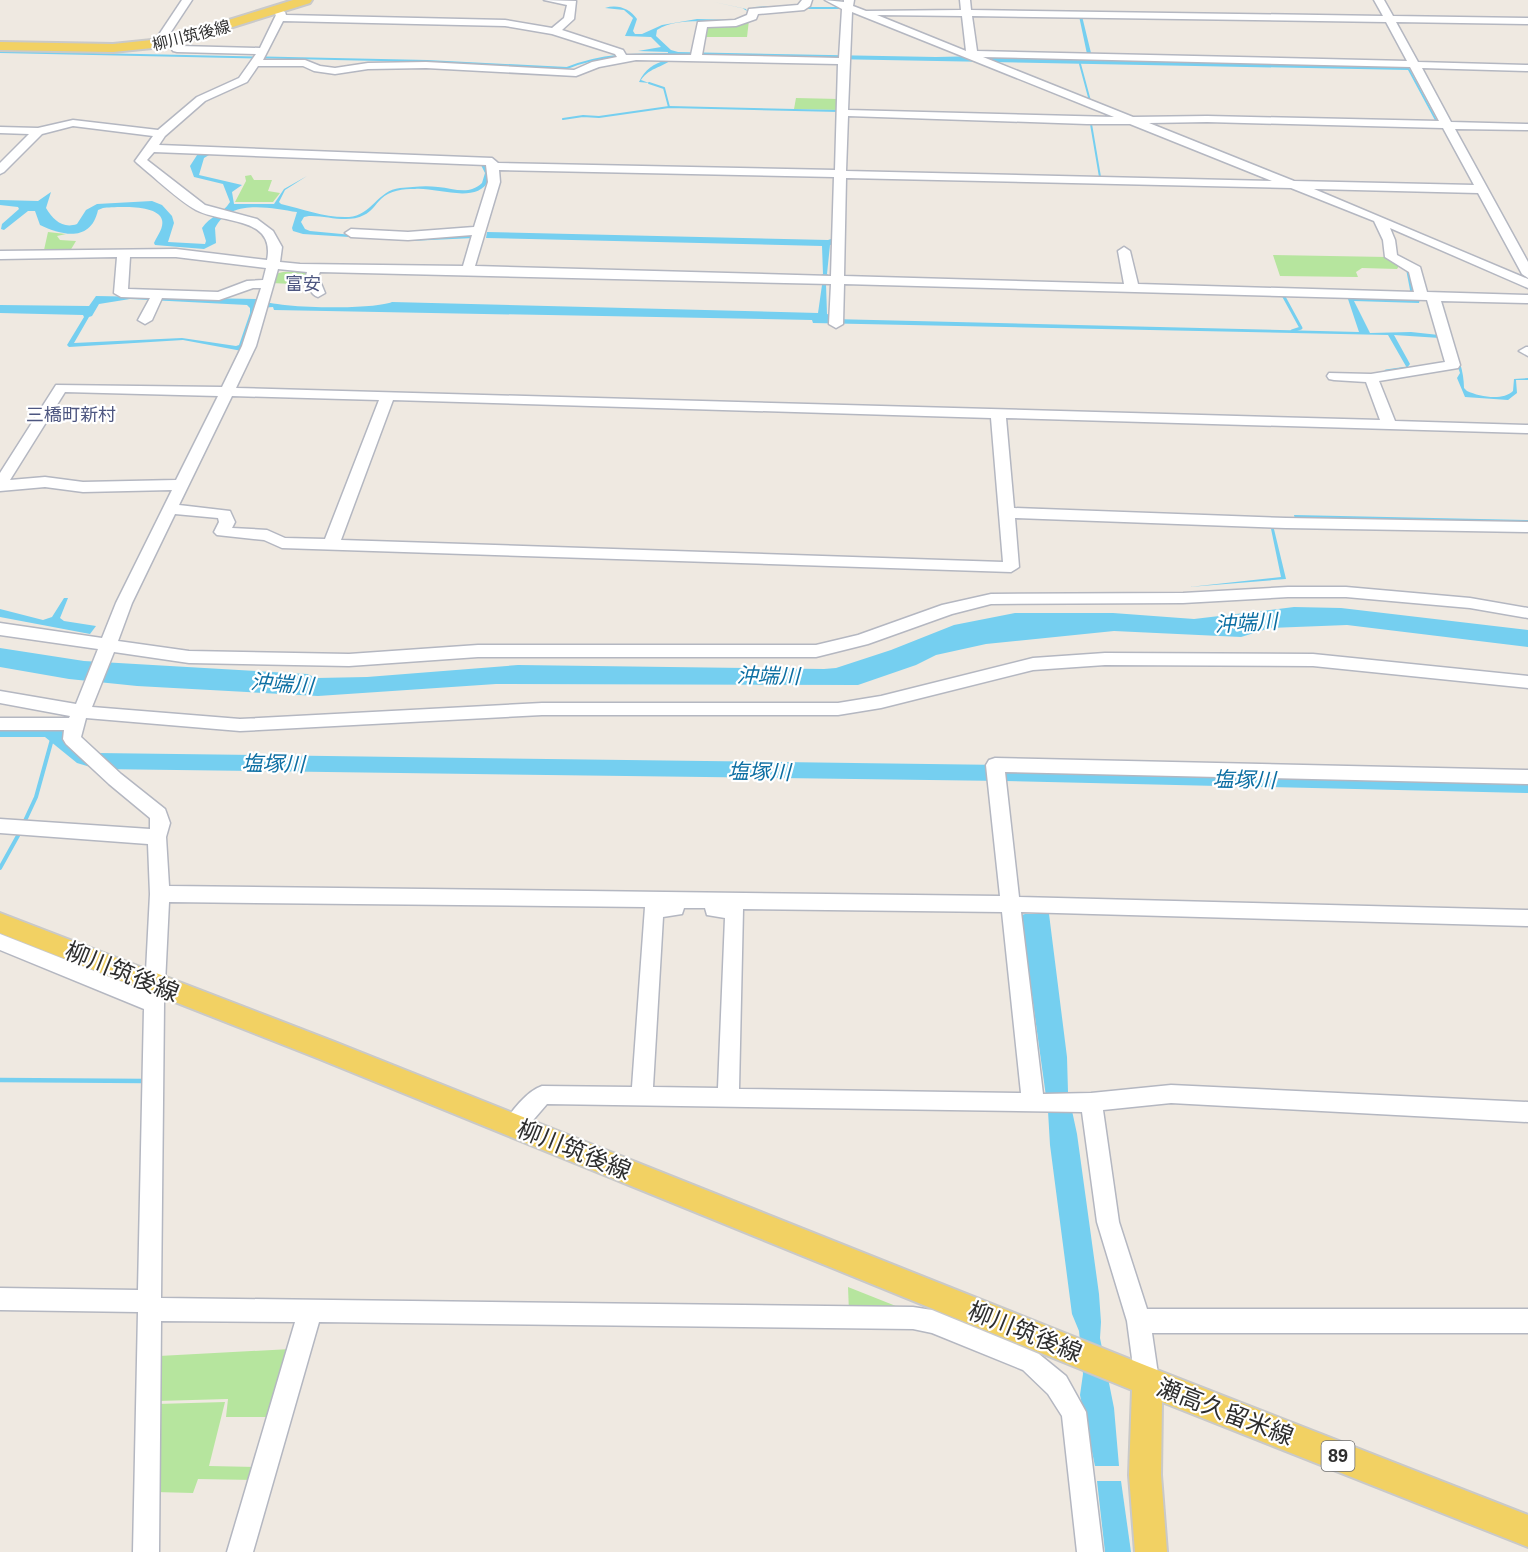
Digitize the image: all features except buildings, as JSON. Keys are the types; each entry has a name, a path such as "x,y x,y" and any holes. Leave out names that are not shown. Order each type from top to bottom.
{"main road":[{"name":"柳川筑後線","path":"0,46 113,48 157,45 277,14 298,1"},
{"name":"柳川筑後線","path":"0,923 155,995 326,1050 1147,1381"},
{"name":"瀬高久留米線","path":"1151,1552 1145,1475 1147,1381 1528,1531"}],"street":[{"path":"157,45 188,0"},
{"path":"549,0 572,3 569,19 554,31"},
{"path":"696,58 702,24 741,22 752,17 753,11 800,8 807,0"},
{"path":"830,0 852,6 972,57 1379,219 1528,284"},
{"path":"965,0 972,57"},
{"path":"1379,0 1480,189 1523,256 1528,274"},
{"path":"852,6 966,13 1528,21"},
{"path":"836,324 834,280 842,174 845,22 852,6"},
{"path":"146,1552 155,995 160,894 157,837 162,823 158,814 115,779 72,739 77,718 90,694 124,603 249,346 269,284 276,247 269,234 253,222 201,208 141,161 161,134 201,99 243,80 264,51 277,14 362,20 506,23 554,31 619,52 623,58"},
{"path":"172,42 177,49 264,51"},
{"path":"257,63 305,63 318,69 335,71 368,66 426,64 576,73 596,64 636,57 844,61"},
{"path":"972,57 1528,68"},
{"path":"844,113 1087,121 1207,119 1528,127"},
{"path":"0,130 38,131 73,123 161,134"},
{"path":"0,170 38,131"},
{"path":"149,148 492,162 494,182 468,270"},
{"path":"494,166 1480,189"},
{"path":"1334,376 1371,378 1453,365 1428,297 1417,285 1415,270 1391,257 1389,240 1379,219"},
{"path":"351,233 408,236 452,231 479,234"},
{"path":"336,268 343,251"},
{"path":"1124,251 1132,289"},
{"path":"124,254 121,293 204,292 219,296 252,284 269,284"},
{"path":"0,255 193,255 273,266 315,268 468,270 1428,297 1497,304 1528,299"},
{"path":"315,268 312,276 318,293"},
{"path":"145,320 158,294"},
{"path":"1371,378 1389,425"},
{"path":"0,486 61,388 388,395 1528,429"},
{"path":"331,545 388,395"},
{"path":"171,509 225,514 227,522 222,532 267,536 282,543 1011,567 998,413"},
{"path":"0,486 45,482 83,487 182,485"},
{"path":"1005,513 1286,523 1528,527"},
{"path":"0,629 107,649 189,657 349,660 478,651 816,651 862,640 948,609 991,599 1183,598 1288,592 1368,594 1470,603 1528,613"},
{"path":"0,724 77,718 240,725 542,710 838,710 881,702 1033,664 1105,659 1313,660 1528,682"},
{"path":"0,697 77,718"},
{"path":"1039,1103 1011,904 995,765 1528,777"},
{"path":"0,826 157,837"},
{"path":"160,894 1011,904 1528,918"},
{"path":"642,1096 654,909 677,909 735,910 728,1097"},
{"path":"0,942 155,995"},
{"path":"514,1126 542,1095 1039,1103 1086,1102 1171,1094 1528,1112"},
{"path":"1086,1102 1108,1222 1139,1321 1147,1381"},
{"path":"0,1299 310,1311 913,1318 932,1322 1031,1362 1057,1385 1074,1412 1090,1552"},
{"path":"240,1552 310,1311"},
{"path":"1139,1321 1528,1321"}],"green space":[{"path":"749,20 747,37 703,37 704,23"},
{"path":"796,98 839,99 838,110 794,109"},
{"path":"251,175 254,180 272,180 268,191 280,193 273,202 235,202 246,181 245,176"},
{"path":"48,232 66,234 57,236 60,240 76,241 70,251 44,250"},
{"path":"1273,255 1387,257 1399,266 1397,269 1362,268 1356,272 1358,277 1280,276"},
{"path":"313,271 311,285 272,283 275,274"},
{"path":"848,1287 916,1314 849,1312"},
{"path":"291,1349 275,1417 226,1417 228,1399 157,1401 159,1356"},
{"path":"225,1402 209,1466 258,1467 255,1480 198,1479 193,1493 155,1492 157,1404"}],"water":[{"path":"619,7 631,12 637,19 633,31 635,34 642,34 662,25 678,22 657,30 656,36 671,50 678,52 936,57 1087,54 1079,16 1082,16 1093,54 1408,66 1439,124 1408,70 676,56 648,72 641,80 649,83 639,82 650,68 667,60 668,52 638,51 661,47 651,37 625,36 633,18 624,10 605,8"},
{"path":"697,19 732,20 727,21 680,22"},
{"path":"199,152 214,152 204,158 199,175 242,185 232,192 234,204 274,204 284,189 307,176 285,190 279,202 331,216 357,216 386,193 400,188 428,186 466,190 477,187 482,183 485,173 480,163 489,163 489,180 475,192 455,193 424,189 397,191 385,196 369,212 357,218 309,216 304,217 301,222 305,229 310,231 363,236 475,234 474,238 410,241 303,234 293,231 292,228 297,212 264,207 230,212 215,228 216,243 204,249 155,245 162,226 159,215 145,209 126,207 98,210 89,227 75,234 58,232 40,225 35,211 28,211 4,230 1,229 2,224 19,209 0,205 0,200 38,201 51,192 46,208 55,220 63,224 77,224 86,210 97,204 152,201 162,205 172,216 174,223 168,242 205,244 202,228 230,202 223,184 194,177 190,166"},
{"path":"487,232 828,240 834,238 834,245 830,245 827,274 830,276 819,276 823,274 822,246 486,238"},
{"path":"1406,269 1420,299 1419,303 1354,301 1370,333 1411,332 1439,335 1440,338 1394,335 1410,364 1407,368 1388,335 813,323 812,320 274,310 273,307 259,308 242,351 183,340 69,347 67,345 84,317 83,315 0,313 0,305 89,306 96,296 258,299 283,305 324,307 381,305 392,302 818,313 822,285 819,282 829,283 826,284 827,314 831,315 832,319 1359,332 1347,296 1409,293","holes":["130,299 247,305 250,313 239,345 236,346 182,338 74,343 99,304"]},
{"path":"1449,341 1452,341 1456,352 1462,370 1464,388 1467,391 1485,396 1503,396 1513,391 1514,379 1528,378 1528,380 1516,380 1517,393 1508,400 1465,397 1457,378 1460,373"},
{"path":"1294,515 1528,520 1528,522 1295,519"},
{"path":"1270,524 1273,525 1286,579 1189,587 1281,577"},
{"path":"64,598 68,598 60,618 64,621 96,626 90,634 0,617 0,609 43,620 52,617"},
{"name":"沖端川","path":"1294,607 1341,608 1528,630 1528,647 1347,625 1270,628 1241,637 1114,631 986,644 936,655 916,665 858,685 496,684 318,696 137,686 69,679 0,667 0,648 84,661 307,674 317,678 367,677 518,665 824,669 836,668 891,650 954,625 1015,613 1113,613 1194,619"},
{"path":"1049,914 1067,1057 1068,1092 1077,1134 1099,1294 1100,1338 1114,1408 1119,1466 1095,1466 1080,1395 1083,1374 1079,1331 1072,1314 1050,1145 1048,1111 1022,923 1022,915"},
{"path":"1097,1481 1121,1481 1131,1552 1105,1552"}],"waterway":[{"path":"748,11 755,8 773,7"},
{"path":"802,8 843,8"},
{"path":"0,52 427,61 567,68 606,57 673,54"},
{"path":"1080,64 1090,101"},
{"path":"649,83 664,88 669,107"},
{"path":"563,119 583,116 599,117 669,107"},
{"path":"669,107 839,111"},
{"path":"1091,124 1100,177"},
{"path":"1283,295 1301,328 1292,331"},
{"path":"1386,371 1407,368"},
{"name":"塩塚川","path":"0,729 36,728 50,731 62,736 85,757 97,761 1004,773 1528,785"},
{"path":"23,825 36,797 54,732"},
{"path":"0,868 20,832"},
{"path":"0,1080 144,1081"}],"district":[{"name":"富安","path":"303,284"},
{"name":"三橋町新村","path":"71,415"}]}
